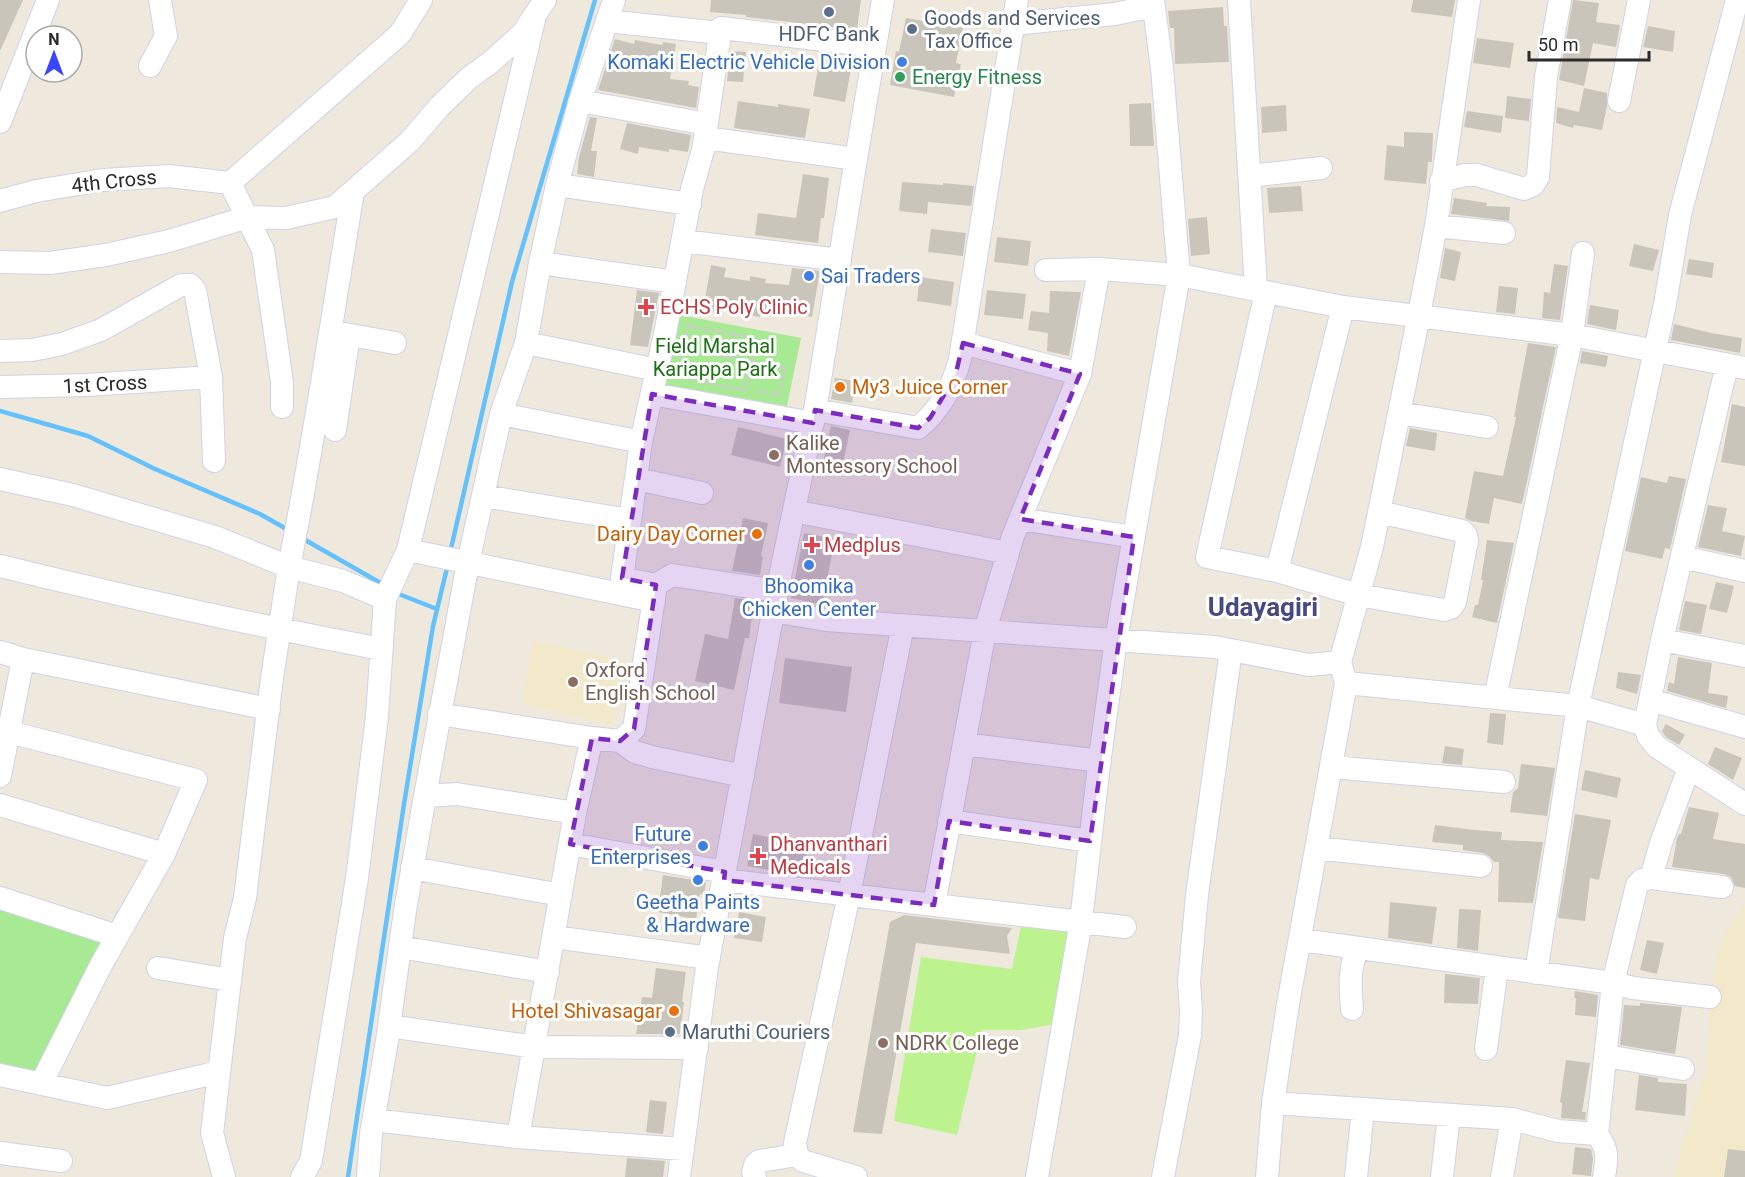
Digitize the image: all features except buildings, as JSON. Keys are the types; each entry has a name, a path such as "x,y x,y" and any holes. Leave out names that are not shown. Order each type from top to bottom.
{"street":[{"path":"0,122 48,0"},
{"path":"150,66 166,36 160,0"},
{"path":"282,407 282,382 264,250 230,183 400,34 421,0"},
{"path":"679,1177 709,958 775,601 814,416 883,0"},
{"path":"652,394 918,428 930,418 956,377 963,344 1017,0"},
{"path":"1239,0 1250,176 1261,291 1207,557 1277,571 1359,595 1444,610 1451,608 1455,602 1467,541 1466,535 1462,531 1379,512"},
{"path":"1267,1177 1274,1103 1288,1004 1346,683 1340,662 1372,548 1419,315 1436,226 1469,0"},
{"path":"1441,181 1465,175 1477,175 1524,189 1533,185 1538,177 1546,77 1560,0"},
{"path":"1619,101 1639,0"},
{"path":"1536,973 1578,706 1665,304 1680,215 1737,0"},
{"path":"1013,24 1115,14 1153,3 1162,68 1179,275 1116,640 1081,921 1037,1177"},
{"path":"0,262 50,263 106,255 169,241 248,217 286,218 335,207 410,141 440,106 469,78 522,34 540,6"},
{"path":"302,1177 310,1161 357,878 377,717 381,649 388,592 408,550 540,6"},
{"path":"368,1177 374,1120 412,868 439,714 455,560 483,496 501,414 526,344 557,185 580,101 611,10 720,33"},
{"path":"655,593 622,578 641,442 706,131 721,28 875,46"},
{"path":"580,101 706,131 856,159"},
{"path":"1250,176 1321,168"},
{"name":"4th Cross","path":"0,201 36,191 103,180 169,176 230,183"},
{"path":"557,185 690,204"},
{"path":"335,430 339,333 353,192"},
{"path":"1436,226 1504,233"},
{"path":"683,241 840,260"},
{"path":"1495,698 1572,335 1583,253"},
{"path":"540,263 675,282"},
{"path":"934,905 985,631 1020,519 1080,374 1099,269"},
{"path":"1047,270 1099,269 1179,275 1343,307 1572,335 1736,366 1682,557 1645,725 1648,736 1657,747 1745,804"},
{"path":"0,351 32,350 62,344 101,330 181,285 190,285 195,290 211,377 214,461"},
{"path":"1277,571 1343,307"},
{"path":"339,333 395,343"},
{"path":"225,1177 212,1133 235,938 245,898 272,678 289,567 339,333"},
{"path":"526,344 657,370"},
{"path":"963,344 1080,374"},
{"name":"1st Cross","path":"0,387 88,385 211,377"},
{"path":"1399,413 1487,427"},
{"path":"501,414 641,442"},
{"path":"0,478 73,495 215,537 289,567 388,592"},
{"path":"636,479 702,493"},
{"path":"483,496 630,520"},
{"path":"794,511 1008,553"},
{"path":"1020,519 1134,537"},
{"path":"408,550 655,593"},
{"path":"1682,557 1745,571"},
{"path":"0,566 127,597 279,630 381,649"},
{"path":"620,741 634,729 655,593 672,575 775,601 826,620 1215,648 1309,665 1340,662"},
{"path":"856,1177 803,1161 797,1155 795,1143 849,895 903,625"},
{"path":"1662,640 1745,656"},
{"path":"1163,1177 1190,1035 1189,982 1197,895 1231,650"},
{"path":"0,652 23,659 269,709"},
{"path":"0,776 23,659"},
{"path":"1346,683 1578,706 1645,725"},
{"path":"1650,700 1745,727"},
{"path":"439,714 620,741 635,752 652,757 743,776"},
{"path":"9,732 195,780 164,854 101,965 41,1084"},
{"path":"519,1137 575,813 592,738"},
{"path":"964,744 1100,760"},
{"path":"1332,767 1504,782"},
{"path":"1651,878 1661,843 1689,768"},
{"path":"425,796 457,794 575,813"},
{"path":"0,805 164,854"},
{"path":"950,821 1090,841"},
{"path":"570,844 724,876 849,895 1125,927"},
{"path":"1317,848 1481,866"},
{"path":"412,868 561,895"},
{"path":"1604,1177 1607,1157 1604,1143 1597,1134 1613,983 1637,885 1642,880 1651,878 1722,887"},
{"path":"0,898 117,936"},
{"path":"554,937 709,958"},
{"path":"1301,940 1710,997"},
{"path":"400,947 548,972"},
{"path":"1352,1009 1350,968 1357,948"},
{"path":"158,968 230,980"},
{"path":"1486,1049 1497,968"},
{"path":"389,1026 535,1047 697,1048"},
{"path":"1606,1056 1683,1069"},
{"path":"0,1075 107,1098 219,1072"},
{"path":"1274,1103 1512,1119 1558,1131 1597,1134"},
{"path":"1356,1177 1363,1109"},
{"path":"1442,1177 1449,1115"},
{"path":"1502,1177 1512,1119"},
{"path":"374,1120 519,1137 683,1149"},
{"path":"0,1153 61,1161"},
{"path":"755,1177 753,1172 759,1161 797,1155"}],"path":[{"path":"683,348 751,361 785,368 779,395 746,390 677,377 683,348 688,326 755,338 751,361 746,390"}],"highlighted area":[{"path":"963,343 1080,374 1020,519 1134,537 1090,841 949,821 934,905 724,880 725,872 570,844 592,738 620,741 634,729 656,585 622,578 652,394 813,423 815,410 918,428 930,418 955,377"}],"shaded area":[{"name":"Oxford English School","path":"534,641 625,661 612,725 522,703"},
{"path":"1745,903 1745,1177 1672,1177 1707,1067 1710,997 1721,940"}],"green space":[{"name":"Field Marshal Kariappa Park","path":"680,315 801,338 787,406 666,385"},
{"path":"0,908 103,938 34,1076 0,1067"},
{"path":"1022,921 1074,926 1061,1023 1021,1030 982,1030 957,1135 894,1121 921,957 1012,969"}],"waterway":[{"path":"450,553 512,282 595,0"},
{"path":"0,411 88,436 155,469 260,514 290,531"},
{"path":"300,537 384,585"},
{"path":"348,1177 433,626 448,564"},
{"path":"396,593 437,609"}],"place":[{"name":"HDFC Bank","path":"829,12"},
{"name":"Goods and Services Tax Office","path":"912,29"},
{"name":"Komaki Electric Vehicle Division","path":"902,62"},
{"name":"Energy Fitness","path":"900,77"},
{"name":"Sai Traders","path":"809,276"},
{"name":"ECHS Poly Clinic","path":"646,307"},
{"name":"My3 Juice Corner","path":"840,387"},
{"name":"Kalike Montessory School","path":"774,455"},
{"name":"Dairy Day Corner","path":"757,534"},
{"name":"Medplus","path":"812,545"},
{"name":"Bhoomika Chicken Center","path":"809,565"},
{"name":"Oxford English School","path":"573,682"},
{"name":"Future Enterprises","path":"703,846"},
{"name":"Dhanvanthari Medicals","path":"758,856"},
{"name":"Geetha Paints & Hardware","path":"698,880"},
{"name":"Hotel Shivasagar","path":"674,1011"},
{"name":"Maruthi Couriers","path":"670,1032"},
{"name":"NDRK College","path":"883,1043"}],"district":[{"name":"Udayagiri","path":"1263,607"}]}
